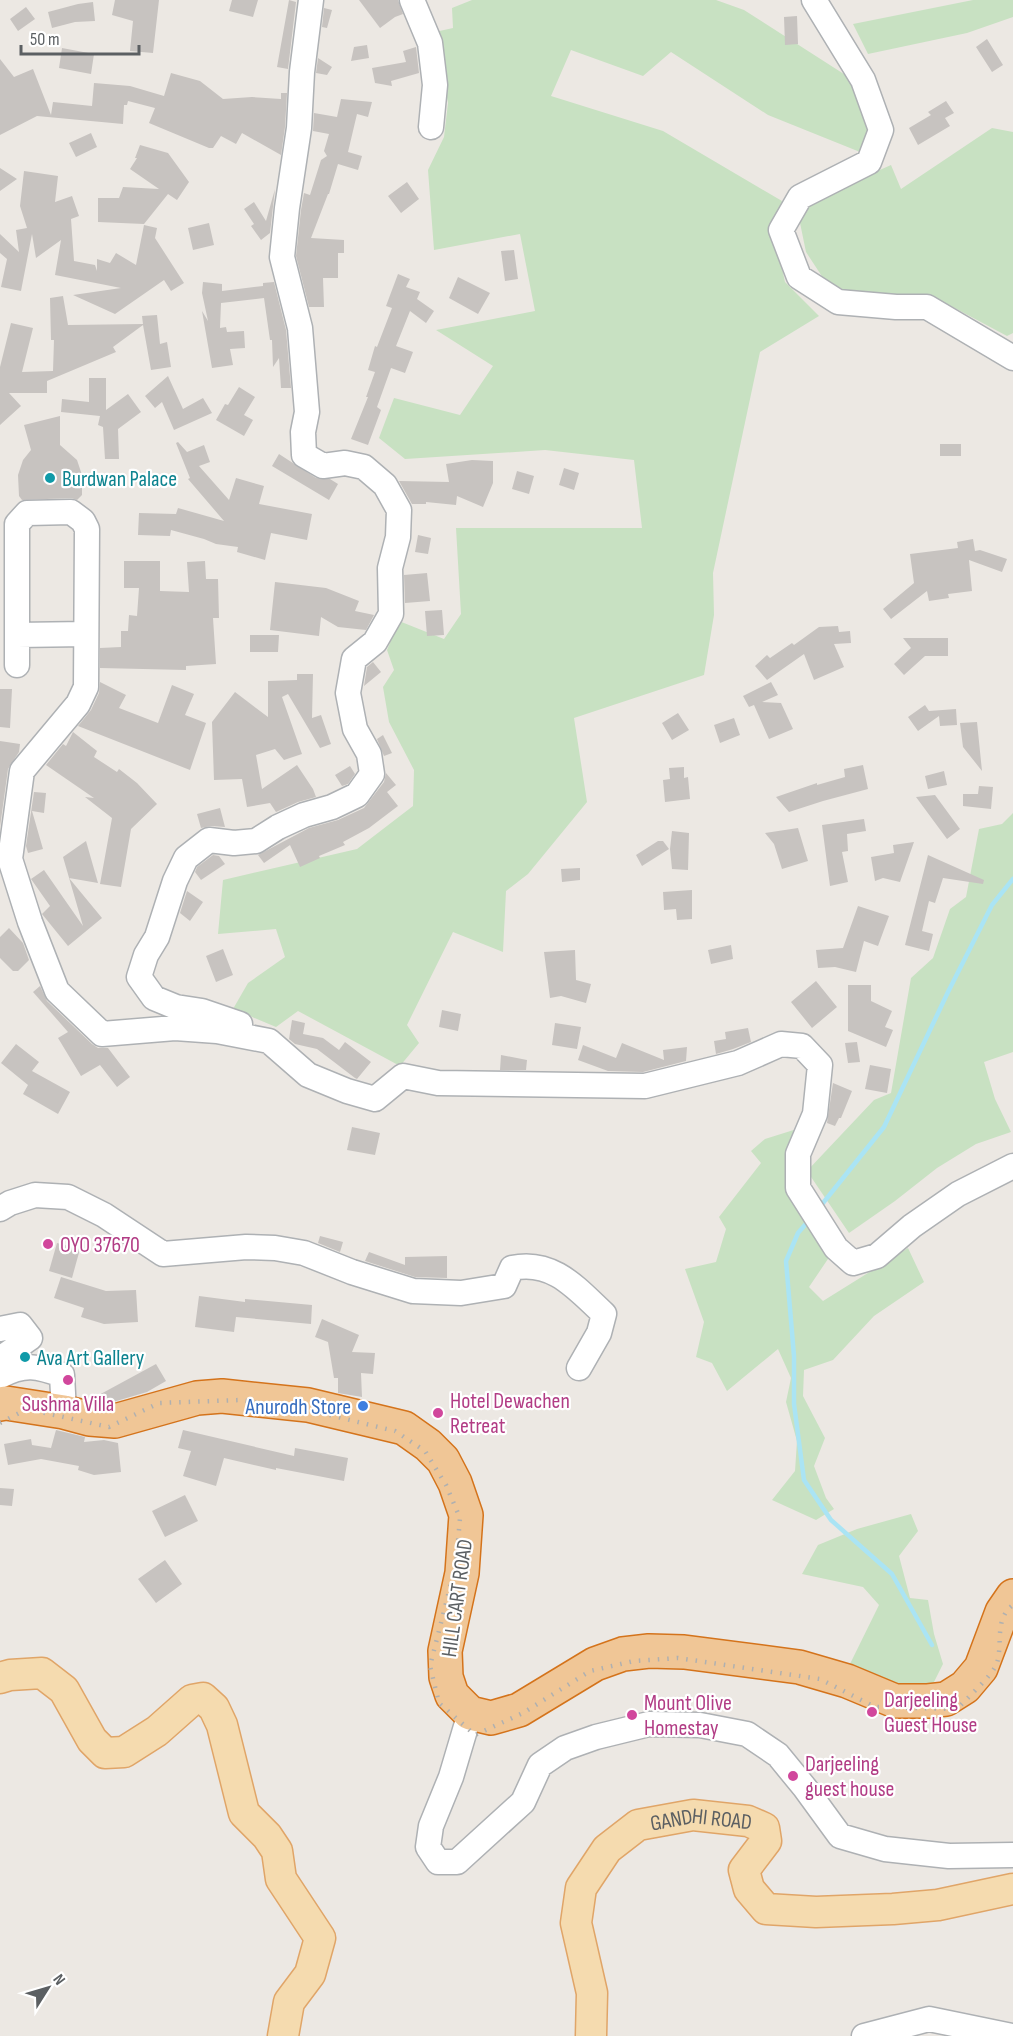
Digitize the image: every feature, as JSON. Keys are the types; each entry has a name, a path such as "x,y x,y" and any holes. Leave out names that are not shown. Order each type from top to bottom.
{"highway":[{"name":"HILL CART ROAD","path":"0,1404 6,1403 64,1412 90,1419 115,1421 197,1398 222,1396 308,1406 404,1428 428,1445 443,1460 466,1515 462,1573 445,1651 446,1677 452,1695 470,1713"},
{"path":"470,1713 491,1718 519,1710 595,1664 623,1654 649,1651 684,1652 799,1666 847,1681 895,1701 946,1699 965,1687 981,1668 1002,1612 1013,1596"}],"main road":[{"path":"0,1678 42,1673 64,1690 92,1740 105,1753 124,1752 157,1731 192,1700 203,1698 214,1708 222,1725 244,1813 267,1836 277,1851 281,1879 320,1938 310,1974 289,2002 283,2036"},
{"name":"GANDHI ROAD","path":"591,2036 592,1992 576,1923 581,1888 607,1849 638,1825 693,1815 748,1821 764,1828 766,1841 744,1870 749,1889 766,1909 816,1912 904,1908 938,1905 1013,1889"}],"street":[{"path":"311,0 302,72 299,128 286,208 282,257 300,328 307,412 303,432 304,455 323,466 345,463 364,467 385,484 399,510 398,537 390,568 391,614 375,642 354,659 348,693 355,729 369,754 372,774 357,795 332,807 304,815 278,827 256,841 234,843 209,840 186,858 175,881 158,937 146,955 140,977 154,998 176,1008 202,1011 269,1033 375,1099"},
{"path":"412,0 430,43 435,85 431,127"},
{"path":"814,0 863,80 881,130 869,162 800,197 781,230 799,277 838,302 927,307 1013,358"},
{"path":"16,665 17,524 27,513 71,512 83,522 87,529 86,687 78,704 22,771 10,859 30,922 57,991 102,1034 175,1028 217,1031 269,1041 308,1075 347,1091 375,1099"},
{"path":"17,635 87,634"},
{"path":"375,1099 403,1076 438,1083 645,1086 738,1063 781,1044 802,1046 820,1065 815,1114 798,1154 798,1188 836,1248 853,1263 877,1256 912,1226 958,1194 1013,1166"},
{"path":"0,1209 10,1203 35,1195 68,1197 104,1215 163,1254 275,1248 304,1253 352,1272 413,1291 461,1293 504,1286 512,1268 528,1264 564,1277 604,1314 600,1333 579,1368"},
{"path":"0,1329 20,1325 30,1338 0,1359"},
{"path":"0,1376 12,1370 36,1366 62,1375 64,1412"},
{"path":"470,1713 451,1777 431,1826 428,1847 438,1862 457,1862 490,1833 523,1803 540,1765 565,1748 596,1737 649,1724 700,1725 747,1734 778,1755 840,1836 885,1849 950,1856 1013,1856"},
{"path":"864,2036 929,2019 1012,2036"}],"green space":[{"path":"472,0 716,0 744,10 861,85 872,132 860,152 768,115 671,52 643,76 571,50 551,96 663,131 782,201 775,235 785,282 819,316 760,352 713,573 714,615 704,675 574,718 587,802 528,874 506,891 503,952 453,932 407,1025 419,1043 400,1066 298,1011 276,1027 233,1009 248,983 285,957 276,929 218,934 223,880 357,849 413,806 414,770 389,722 383,687 394,670 387,650 399,621 444,639 461,614 456,528 642,528 634,460 545,450 405,459 379,438 394,398 460,415 493,366 436,330 535,311 520,234 434,250 428,170 444,137 448,103 435,32 453,28 452,8"},
{"path":"973,0 1013,0 1013,17 967,33 868,54 853,24"},
{"path":"992,128 1013,132 1013,333 1007,336 934,297 895,299 855,295 825,281 806,252 799,218 817,198 891,165 901,189"},
{"path":"1013,813 1013,1052 984,1062 995,1099 1011,1132 976,1144 937,1168 849,1233 807,1171 874,1100 891,1093 911,978 933,958 950,909 966,897 979,829 1002,824"},
{"path":"800,1128 792,1154 832,1253 809,1287 823,1301 908,1248 924,1282 874,1316 833,1360 804,1370 803,1396 825,1438 814,1466 826,1498 834,1509 816,1520 772,1500 795,1471 797,1441 786,1402 791,1378 778,1349 727,1391 712,1363 696,1357 704,1322 685,1269 716,1262 726,1229 719,1217 761,1163 751,1151 765,1139"},
{"path":"911,1514 918,1531 899,1556 910,1598 928,1600 934,1634 943,1664 932,1686 893,1693 848,1668 879,1605 863,1587 802,1574 818,1545 857,1529"}],"building":[{"path":"115,0 159,0 153,53 130,51 133,21 112,15"},
{"path":"232,0 258,0 253,17 229,11"},
{"path":"289,0 296,2 288,69 277,67"},
{"path":"359,0 398,0 403,14 380,28"},
{"path":"93,2 95,21 75,22 52,28 48,12"},
{"path":"26,7 35,19 18,31 10,19"},
{"path":"324,8 332,10 327,28 322,27"},
{"path":"797,16 798,44 785,45 784,17"},
{"path":"987,39 1003,65 992,72 976,47"},
{"path":"367,45 369,58 351,61 354,47"},
{"path":"416,47 419,73 391,81 392,86 375,83 372,68 406,62 403,51"},
{"path":"62,48 94,54 91,74 59,68"},
{"path":"318,58 332,67 327,75 316,73"},
{"path":"0,59 14,77 33,69 51,115 53,102 92,106 94,83 130,86 164,96 171,73 200,81 223,99 252,97 281,99 281,93 287,93 281,155 242,133 236,144 221,136 213,148 209,148 149,123 155,108 128,101 127,105 124,105 123,124 37,116 0,135"},
{"path":"341,99 372,102 368,117 357,114 348,152 362,156 358,170 338,164 329,194 311,238 344,240 344,253 338,253 338,278 323,278 324,307 309,307 296,256 301,210 304,193 310,195 321,160 327,156 324,151 329,134 313,131 314,113 337,117"},
{"path":"946,101 954,113 945,118 950,126 918,145 909,128 931,115 928,112"},
{"path":"91,133 97,147 76,157 69,143"},
{"path":"140,145 168,153 189,182 177,200 168,194 144,224 98,222 98,198 119,198 123,187 159,189 130,169 137,158 135,158"},
{"path":"0,168 17,179 0,191"},
{"path":"24,171 58,176 55,202 72,196 79,216 71,219 74,261 95,265 97,271 97,259 110,263 116,253 136,265 144,225 157,228 155,238 184,283 171,291 164,280 115,314 73,295 121,288 55,275 61,240 36,258 32,234 21,291 1,287 7,259 0,253 0,234 19,252 16,230 27,228 20,206"},
{"path":"407,182 419,199 401,213 388,196"},
{"path":"275,189 270,233 261,240 251,226 254,224 244,209 254,202 266,221"},
{"path":"209,223 214,245 193,250 188,228"},
{"path":"514,250 518,279 505,281 501,251"},
{"path":"398,274 410,279 406,287 420,292 417,299 434,311 426,323 410,311 396,346 413,352 405,373 391,368 377,407 381,410 368,445 351,439 368,397 366,397 375,372 368,370 375,346 377,347 392,308 386,306"},
{"path":"458,277 490,293 478,314 449,298"},
{"path":"203,282 222,284 222,291 263,286 263,283 274,282 286,330 291,388 281,388 279,358 273,367 272,340 270,340 264,298 221,303 220,328 226,327 227,332 244,331 245,348 230,349 233,365 212,368 202,311 208,321 202,293"},
{"path":"63,296 68,325 143,324 142,316 157,315 160,344 167,342 171,367 151,370 143,325 113,347 116,352 47,381 47,393 9,393 21,406 0,425 0,367 11,323 33,328 22,372 53,371 54,340 51,340 50,298"},
{"path":"168,376 183,409 203,398 212,413 174,430 162,402 155,408 145,396"},
{"path":"89,378 106,378 106,410 128,394 141,412 118,429 119,459 105,459 103,427 98,425 100,416 61,412 62,399 89,402"},
{"path":"239,387 255,397 244,415 253,420 244,436 216,420"},
{"name":"Burdwan Palace","path":"60,416 60,445 77,460 82,475 82,495 77,500 71,498 22,500 19,496 18,475 23,460 31,450 24,425"},
{"path":"178,442 187,452 204,445 210,462 199,466 229,500 236,478 264,486 259,504 312,514 307,540 271,533 265,560 237,552 238,547 216,544 171,530 170,536 138,535 139,513 176,514 178,508 224,521 188,479 190,478 176,443"},
{"path":"940,444 961,444 961,456 940,456"},
{"path":"279,454 316,478 330,479 338,484 329,500 272,466"},
{"path":"472,460 493,461 493,483 483,507 457,496 456,505 426,502 426,504 412,504 399,481 449,482 446,464"},
{"path":"564,468 579,473 574,490 559,485"},
{"path":"517,471 534,476 529,494 512,489"},
{"path":"418,535 431,538 428,554 415,552"},
{"path":"973,539 975,551 980,550 1007,559 1002,572 969,560 972,591 948,594 949,598 929,601 927,591 891,619 883,609 914,583 910,554 958,548 957,542"},
{"path":"124,561 160,561 160,591 189,592 187,562 205,561 206,579 218,579 219,618 213,618 216,664 186,666 186,670 100,668 100,648 121,647 121,631 128,631 129,615 137,616 139,588 124,588"},
{"path":"427,573 430,601 405,603 404,575"},
{"path":"275,582 326,588 359,601 355,611 374,615 366,630 338,627 321,617 319,636 270,630"},
{"path":"442,610 444,635 427,636 425,611"},
{"path":"838,626 839,632 850,631 851,643 834,644 844,667 814,680 804,654 767,680 755,666 767,655 770,658 792,643 794,645 819,627"},
{"path":"250,635 279,635 278,652 250,652"},
{"path":"903,638 948,638 948,656 925,656 904,675 894,664 911,648"},
{"path":"373,662 381,672 364,686 367,667"},
{"path":"297,674 313,674 312,718 321,715 331,744 320,748 288,694 282,697 302,754 284,760 275,749 256,755 262,789 297,765 316,797 276,812 270,803 247,807 242,779 214,780 212,722 235,692 268,717 268,681 297,680"},
{"path":"100,682 126,695 119,708 158,723 172,685 194,694 185,715 206,723 190,770 78,726 91,710 99,693"},
{"path":"771,682 778,695 762,702 781,703 793,729 769,739 754,705 749,707 743,696"},
{"path":"0,689 12,689 10,728 0,727"},
{"path":"925,705 929,711 956,709 957,725 940,726 939,716 918,731 908,717"},
{"path":"678,713 689,730 672,740 662,723"},
{"path":"734,718 740,735 720,743 714,725"},
{"path":"977,722 982,771 963,747 960,723"},
{"path":"73,732 97,751 94,757 117,772 119,769 137,783 157,804 131,829 121,887 100,884 112,818 85,797 94,798 46,765 63,744 66,746"},
{"path":"383,735 392,753 384,756 377,739"},
{"path":"0,741 20,744 19,752 8,769 0,827"},
{"path":"863,765 868,789 789,812 776,797 817,783 817,785 845,777 844,769"},
{"path":"350,766 355,774 348,784 342,786 335,775"},
{"path":"684,767 684,778 688,777 690,799 665,802 663,780 670,779 669,768"},
{"path":"944,771 947,785 928,789 925,776"},
{"path":"386,773 396,785 387,792 398,806 369,828 343,842 345,845 300,867 290,845 264,863 258,855 309,828 338,820 364,808 384,782"},
{"path":"979,786 993,787 991,809 963,806 963,794 978,794"},
{"path":"34,792 46,793 44,813 32,811 43,849 28,853 26,846"},
{"path":"935,795 960,829 947,839 916,797"},
{"path":"220,808 225,827 201,828 197,814"},
{"path":"864,819 866,831 847,834 848,851 842,852 848,882 830,886 822,825"},
{"path":"798,828 808,861 782,869 774,844 765,833"},
{"path":"672,831 689,833 688,870 672,869 670,849"},
{"path":"86,841 98,883 69,878 63,857"},
{"path":"658,841 663,841 669,849 642,866 636,855"},
{"path":"914,842 900,882 883,878 875,881 871,857 894,853 893,845"},
{"path":"213,855 219,856 225,864 201,880 195,872 197,867"},
{"path":"928,855 984,880 983,884 943,878 935,903 929,901 922,931 933,934 929,951 905,945"},
{"path":"580,868 580,880 562,882 561,869"},
{"path":"44,870 83,926 69,878 102,918 68,946 42,914 50,906 31,879"},
{"path":"692,890 692,919 677,920 676,909 664,910 663,892"},
{"path":"187,891 203,902 190,921 180,913"},
{"path":"858,906 889,916 878,946 864,941 856,972 835,967 818,968 816,950 843,948"},
{"path":"9,928 23,943 29,960 18,971 13,971 0,958 0,937"},
{"path":"731,945 733,959 711,964 708,950"},
{"path":"223,949 233,975 216,982 206,956"},
{"path":"575,950 576,980 591,984 586,1003 561,996 550,998 544,952"},
{"path":"816,981 837,1007 812,1028 791,1002"},
{"path":"848,985 871,985 871,1001 892,1011 885,1027 893,1030 886,1047 848,1031"},
{"path":"40,986 47,1001 92,1044 98,1048 108,1048 130,1077 117,1087 100,1065 81,1076 58,1038 68,1032 33,992"},
{"path":"442,1010 461,1014 458,1031 439,1027"},
{"path":"292,1020 305,1023 303,1034 323,1038 339,1050 345,1042 371,1062 357,1079 355,1078 317,1049 295,1044 289,1039"},
{"path":"555,1023 581,1027 577,1049 552,1045"},
{"path":"748,1028 751,1042 716,1054 714,1041 726,1039 725,1032"},
{"path":"857,1042 860,1062 848,1063 845,1043"},
{"path":"622,1043 664,1060 663,1050 687,1047 686,1061 643,1072 608,1071 578,1060 583,1045 616,1058"},
{"path":"16,1044 39,1062 32,1071 70,1092 58,1114 23,1094 28,1085 1,1063"},
{"path":"501,1055 527,1060 526,1070 500,1070"},
{"path":"870,1065 891,1069 887,1093 865,1089"},
{"path":"833,1083 852,1091 841,1118 835,1126 827,1123"},
{"path":"352,1127 380,1133 375,1155 347,1150"},
{"path":"320,1236 343,1242 340,1252 318,1243"},
{"path":"57,1243 80,1249 72,1278 49,1271"},
{"path":"369,1252 405,1265 405,1257 447,1256 447,1278 415,1277 365,1261"},
{"path":"61,1277 106,1291 136,1290 138,1322 104,1324 81,1317 84,1308 54,1298"},
{"path":"199,1296 245,1302 245,1299 312,1305 311,1324 236,1317 234,1332 195,1327"},
{"path":"322,1319 359,1335 352,1352 375,1353 373,1374 361,1373 362,1397 338,1393 338,1378 334,1378 328,1342 315,1337"},
{"path":"156,1364 166,1381 147,1392 113,1402 100,1401 97,1396"},
{"path":"56,1430 85,1437 84,1442 104,1440 118,1443 121,1472 94,1475 78,1470 79,1466 41,1459 8,1465 4,1444 31,1439 32,1445 51,1448"},
{"path":"183,1430 294,1456 295,1448 348,1458 344,1481 276,1468 276,1470 224,1458 216,1486 183,1476 191,1451 178,1448"},
{"path":"0,1488 14,1489 12,1506 0,1505"},
{"path":"185,1495 198,1521 165,1537 152,1511"},
{"path":"165,1560 182,1584 156,1603 138,1579"}],"waterway":[{"path":"819,1208 884,1127 992,905 1013,879"},
{"path":"810,1219 798,1233 786,1261 794,1356 794,1404 804,1480 831,1520 892,1574 932,1645"}],"railway":[{"path":"0,1423 27,1409 109,1427 159,1403 240,1400 309,1410 395,1431 425,1451 446,1485 460,1518 456,1564 430,1666 439,1703 475,1735 523,1713 590,1671 634,1661 678,1658 820,1679 875,1707 957,1709 995,1668 999,1655 1001,1624 1003,1617 1013,1605"}],"place":[{"name":"Burdwan Palace","path":"50,478"},
{"name":"OYO 37670","path":"48,1244"},
{"name":"Ava Art Gallery","path":"25,1357"},
{"name":"Sushma Villa","path":"68,1380"},
{"name":"Anurodh Store","path":"363,1406"},
{"name":"Hotel Dewachen Retreat","path":"438,1413"},
{"name":"Darjeeling Guest House","path":"872,1712"},
{"name":"Mount Olive Homestay","path":"632,1715"},
{"name":"Darjeeling guest house","path":"793,1776"}]}
